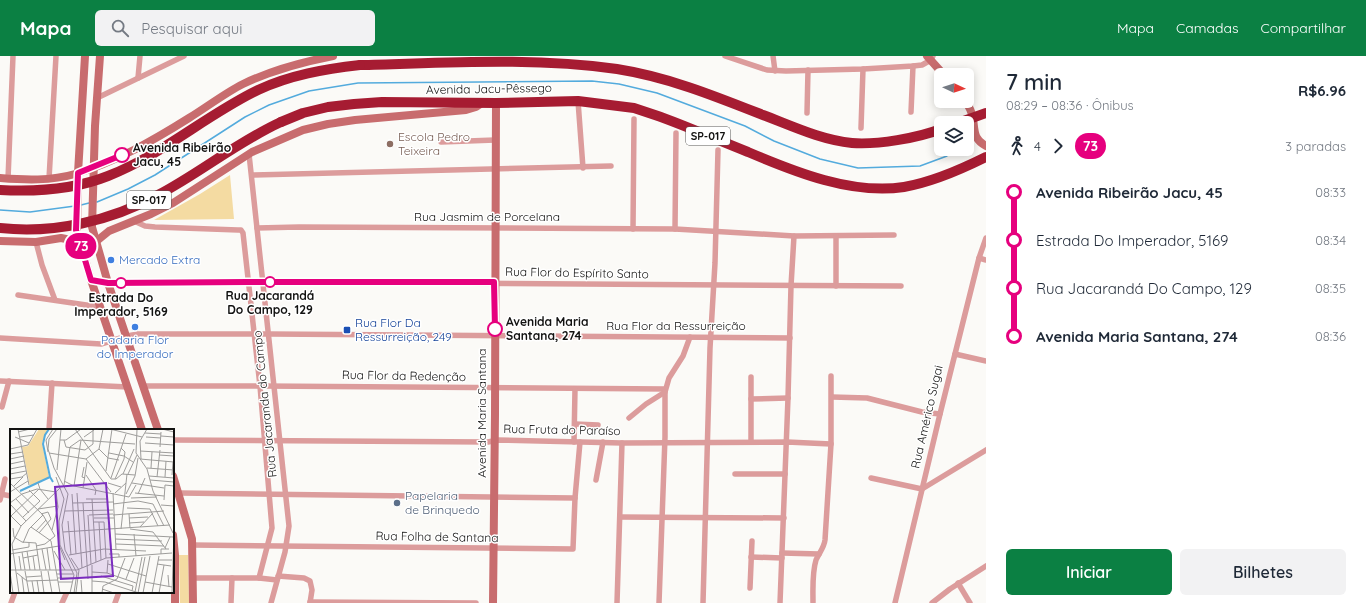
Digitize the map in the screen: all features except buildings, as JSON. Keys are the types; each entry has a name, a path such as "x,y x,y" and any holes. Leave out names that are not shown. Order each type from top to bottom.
{"highway":[{"name":"Avenida Jacu-Pêssego","path":"0,190 38,191 62,188 90,182 108,176 134,165 152,155 227,107 258,90 285,79 311,72 360,65 505,59 617,69 662,79 702,91 828,139 853,143 873,143 905,139 934,131"},
{"name":"Avenida Jacu-Pêssego","path":"0,228 52,228 74,225 117,213 139,205 181,182 245,140 281,122 303,113 328,107 354,104 382,102 578,101 634,108 676,122 786,168 820,179 858,187 903,187 929,182 961,170 986,157"},
{"path":"974,118 986,113"}],"street":[{"path":"13,56 4,179 34,180 50,179 78,173 112,160 168,131 242,85 267,73 292,65 333,56"},
{"path":"50,179 56,56"},
{"path":"85,56 76,230 110,341 128,387 142,429"},
{"path":"100,56 94,147 92,227 108,283 158,429"},
{"path":"138,78 140,56"},
{"path":"97,98 184,56"},
{"path":"725,56 760,68 775,71 913,66 922,65 930,57 939,68"},
{"path":"773,56 775,71"},
{"path":"911,112 913,66"},
{"path":"861,128 863,69"},
{"path":"806,113 808,70"},
{"path":"84,82 92,85 94,92 91,134 92,142 94,147 102,156 112,160"},
{"path":"578,101 583,168"},
{"path":"0,241 36,242 61,238 71,240 81,245 89,246 109,231 173,203 250,154 303,130 354,120 466,110 476,107 483,102"},
{"name":"Avenida Maria Santana","path":"493,603 496,102"},
{"path":"632,229 634,119"},
{"path":"974,126 978,141 986,146"},
{"path":"675,229 676,133"},
{"path":"441,142 495,140"},
{"path":"703,603 707,442 718,150"},
{"name":"Rua Jacaranda do Campo","path":"250,154 289,526 286,547 270,603"},
{"path":"252,175 583,168 611,166"},
{"path":"134,221 145,226 241,230 243,233 260,386 272,528 259,578"},
{"name":"Rua Jasmim de Porcelana","path":"257,228 675,229 716,230 794,236"},
{"path":"780,603 794,236 894,236"},
{"path":"836,236 836,286"},
{"name":"Rua Américo Sugai","path":"895,603 940,414 979,258 986,238"},
{"path":"36,242 54,300"},
{"path":"979,258 986,260"},
{"path":"91,280 108,283"},
{"name":"Rua Flor do Espírito Santo","path":"108,283 494,282 901,286"},
{"path":"18,296 100,307"},
{"name":"Rua Flor da Ressurreição","path":"0,338 101,344 138,334 790,338"},
{"path":"659,603 665,442 665,391 669,378 683,356 690,337"},
{"path":"955,354 986,361"},
{"path":"813,602 814,571 816,561 825,546 831,444 831,376"},
{"path":"751,377 751,442"},
{"path":"0,380 128,387"},
{"path":"2,407 9,381"},
{"path":"49,429 52,383"},
{"name":"Rua Flor da Redenção","path":"143,386 494,388 665,391"},
{"name":"Rua Folha de Santana","path":"192,545 573,549 577,442 575,424 575,389"},
{"path":"629,418 665,391"},
{"path":"832,397 867,398 922,412 940,414"},
{"path":"751,399 788,398"},
{"path":"575,424 598,425"},
{"name":"Rua Fruta do Paraíso","path":"174,440 787,442 831,444"},
{"path":"596,480 603,442"},
{"path":"617,603 622,442"},
{"path":"871,478 922,489 986,450"},
{"path":"735,474 786,474"},
{"path":"1,496 5,479"},
{"path":"174,479 189,529 192,545 193,603"},
{"path":"179,493 575,498"},
{"path":"620,517 784,518"},
{"path":"750,588 752,541"},
{"path":"751,557 819,554"},
{"path":"932,603 958,583 986,566"},
{"path":"174,567 175,603"},
{"path":"193,578 304,578 310,580 312,590 310,603 476,603"},
{"path":"232,578 232,603"},
{"path":"958,583 970,603"},
{"path":"11,603 15,593"},
{"path":"62,603 67,593"},
{"path":"115,603 119,593"}],"shaded area":[{"path":"230,175 234,219 154,220 200,194"},
{"path":"179,555 188,555 189,603 180,603"}],"waterway":[{"path":"97,202 128,189 155,175 245,117 269,105 309,91 358,83 592,81 619,84 657,93 745,126 774,141 820,159 858,168 920,166 947,156"},
{"path":"81,205 89,203"},
{"path":"0,210 30,212 75,206"}],"bus line":[{"name":"73","path":"122,155 78,173 76,230 91,280 108,283 494,282 495,329"}],"place":[{"name":"Escola Pedro Teixeira","path":"390,144"},
{"name":"Avenida Ribeirão Jacu, 45","path":"122,155"},
{"name":"Mercado Extra","path":"111,260"},
{"name":"Rua Jacarandá Do Campo, 129","path":"270,282"},
{"name":"Estrada Do Imperador, 5169","path":"121,283"},
{"name":"Padaria Flor do Imperador","path":"135,327"},
{"name":"Avenida Maria Santana, 274","path":"495,329"},
{"name":"Rua Flor Da Ressurreição, 249","path":"347,330"},
{"name":"Papelaria de Brinquedo","path":"397,503"}]}
